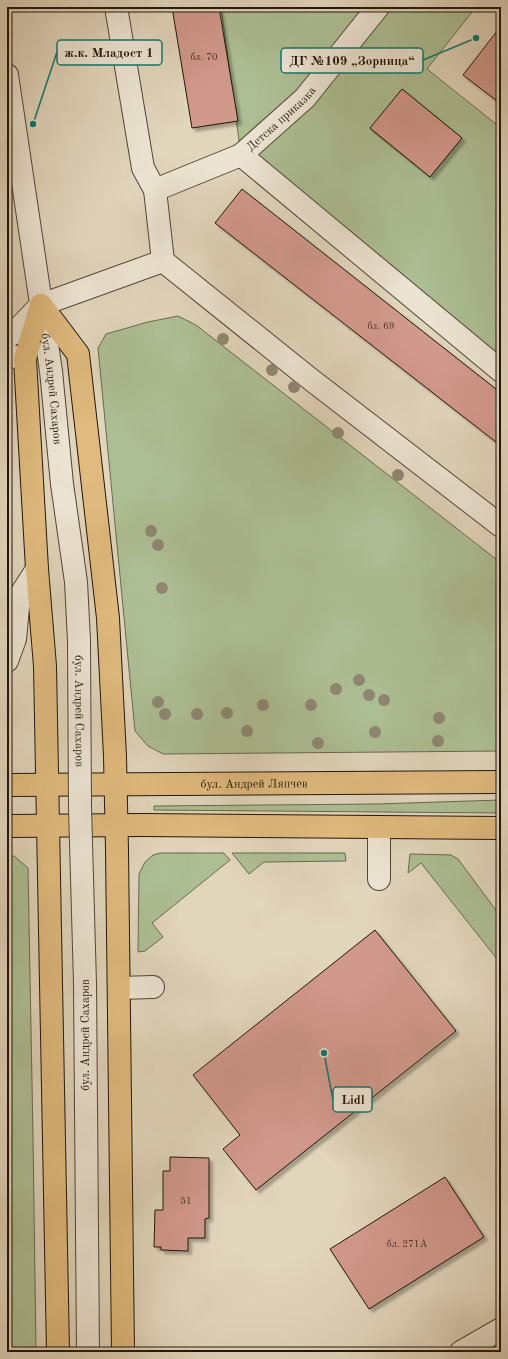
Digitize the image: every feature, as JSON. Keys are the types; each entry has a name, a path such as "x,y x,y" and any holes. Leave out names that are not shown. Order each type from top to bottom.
{"main road":[{"path":"58,1352 45,666 16,357 41,305 78,354 108,618 117,826 123,1352"},
{"name":"бул. Андрей Ляпчев","path":"7,785 501,782"},
{"path":"7,826 501,828"}],"street":[{"path":"116,7 143,168 155,190 164,261 309,378 501,526"},
{"name":"Детска приказка","path":"155,190 242,155 305,98 378,7"},
{"name":"бул. Андрей Сахаров","path":"7,79 51,371 62,484 76,582 79,641 80,807 85,984 88,1352"},
{"path":"242,155 501,371"},
{"path":"7,337 13,334 41,305 164,261"},
{"path":"7,661 14,639 19,597 37,568"},
{"path":"379,827 379,878"},
{"path":"120,988 153,988"},
{"path":"461,1352 501,1329"}],"green space":[{"path":"221,7 476,7 427,69 501,128 501,371 241,155","holes":["402,89 462,138 430,177 370,129"]},
{"path":"178,316 196,325 501,563 501,751 163,754 148,746 135,731 98,348 106,334 148,322"},
{"path":"501,800 501,813 154,810 154,806 377,804"},
{"path":"160,853 224,853 230,860 152,923 163,937 145,951 138,952 139,874 145,862 153,855"},
{"path":"232,853 345,853 346,861 264,862 249,874"},
{"path":"410,854 451,855 458,859 501,917 501,964 421,863 408,873"},
{"path":"7,856 14,856 28,868 36,1352 7,1352"}],"building":[{"path":"172,7 219,7 238,121 192,128"},
{"path":"501,26 501,104 463,75"},
{"path":"402,89 462,138 430,177 370,128"},
{"path":"242,189 501,393 501,446 215,223"},
{"path":"375,930 456,1031 256,1190 223,1149 240,1135 193,1075"},
{"path":"170,1157 209,1158 209,1218 205,1219 205,1238 188,1238 188,1251 161,1250 161,1247 154,1247 155,1210 163,1210 163,1171 170,1171"},
{"path":"445,1177 484,1237 369,1309 330,1249"}],"place":[{"name":"ДГ №109 „Зорница“","path":"476,38"},
{"name":"ж.к. Младост 1","path":"33,124"},
{"name":"Lidl","path":"324,1053"}]}
